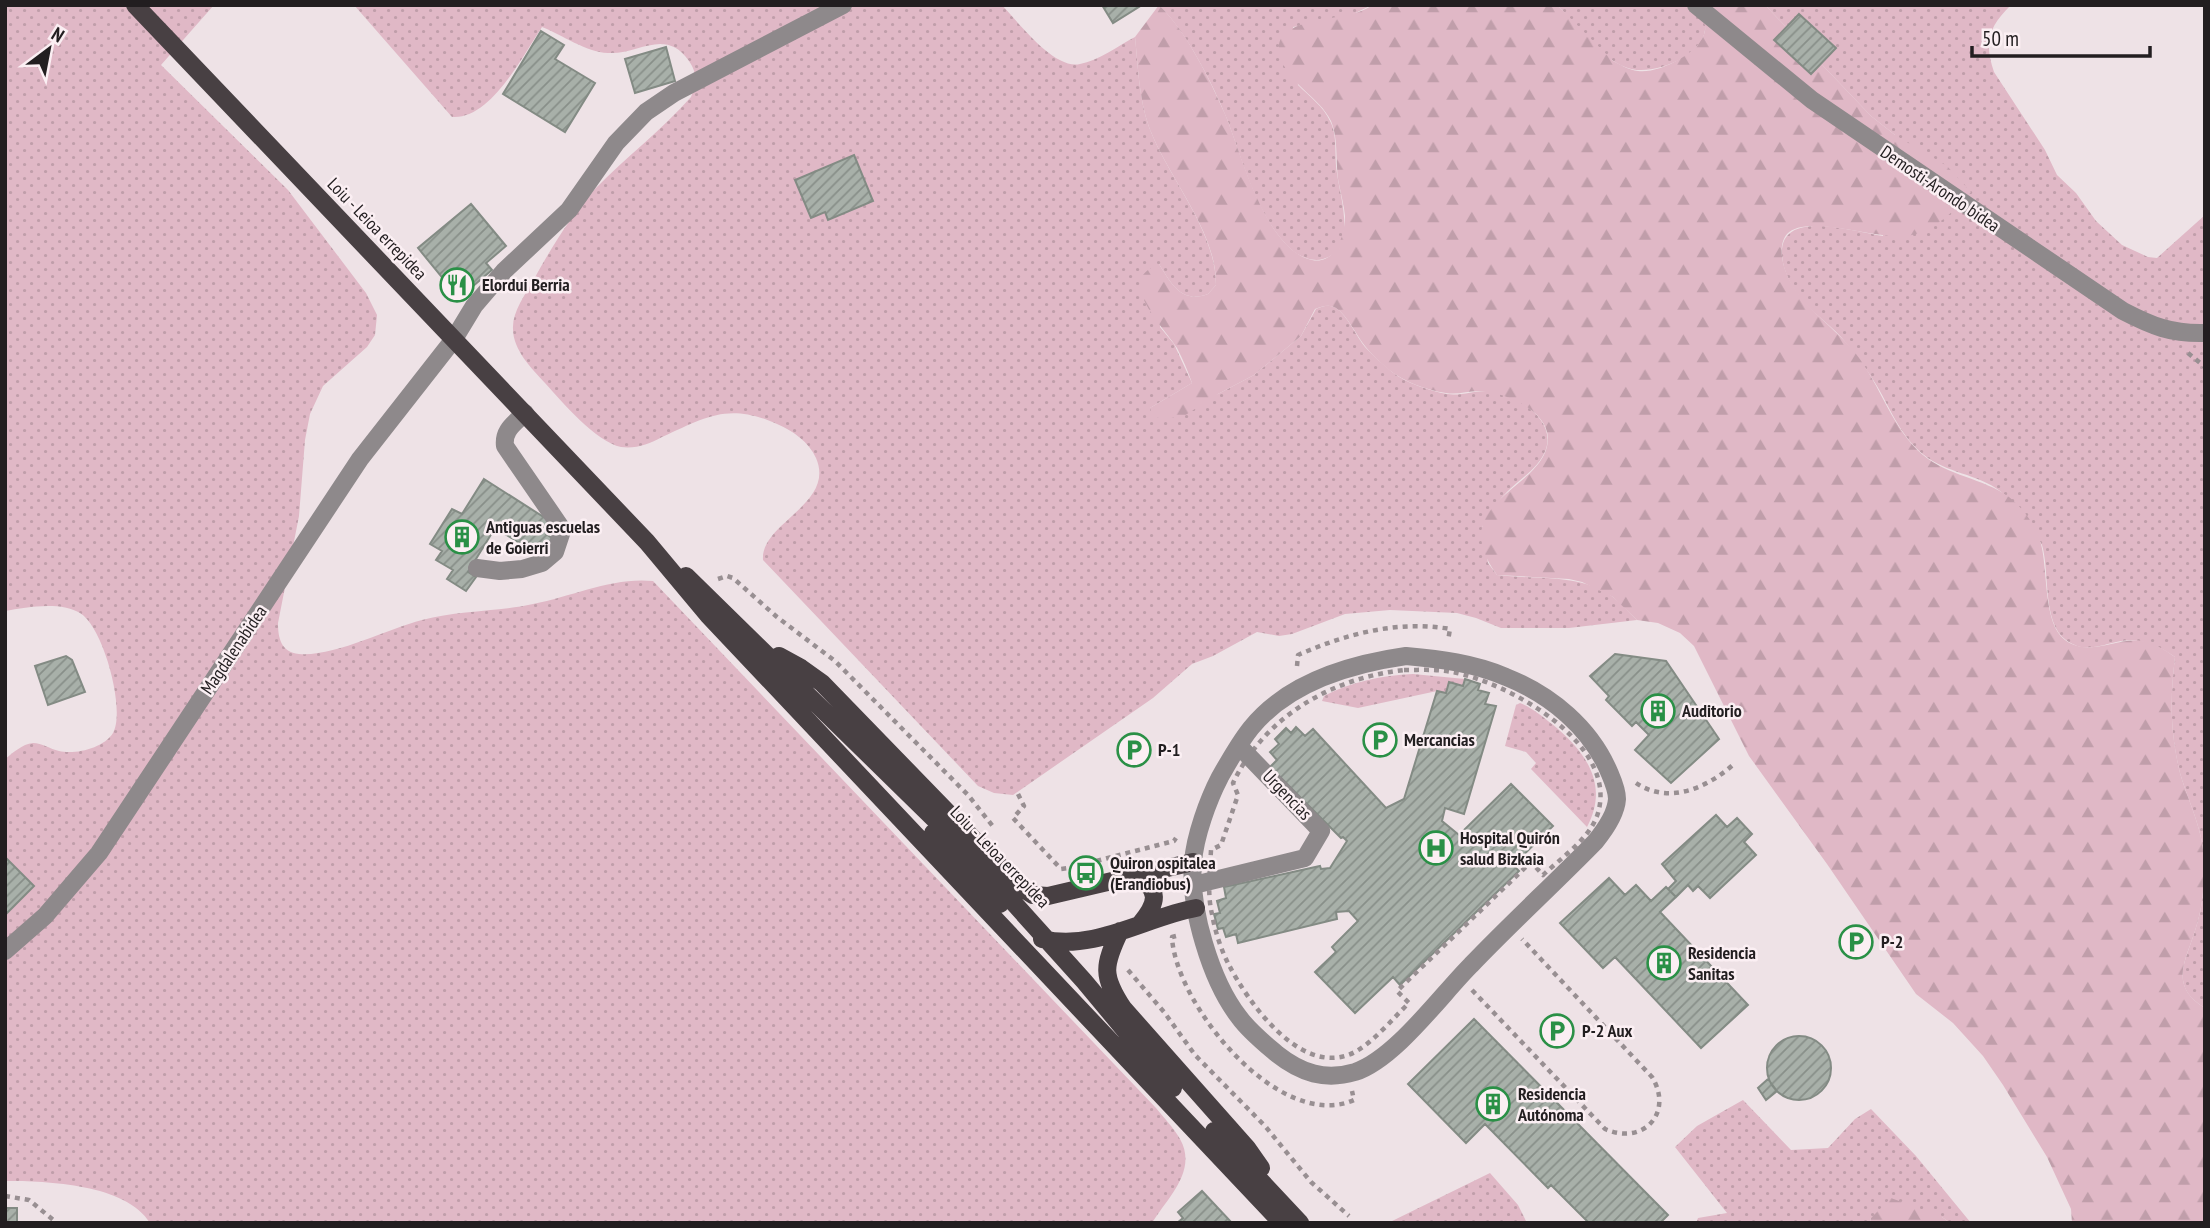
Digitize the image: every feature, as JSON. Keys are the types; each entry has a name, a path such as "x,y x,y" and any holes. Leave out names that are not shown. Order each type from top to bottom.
{"main road":[{"name":"Loiu - Leioa errepidea","path":"135,5 526,413 647,542 708,615 1292,1220"},
{"name":"Loiu - Leioa errepidea","path":"647,542 706,592 967,851 1049,941 1161,1076 1292,1220"},
{"path":"761,647 801,668 822,684 1020,887 1033,895 1048,896 1193,862"},
{"path":"852,766 908,808 1030,936 1049,941 1085,940 1196,908"},
{"path":"1136,875 1152,888 1155,898 1153,906 1141,923"},
{"path":"1120,931 1108,957 1106,971 1109,987 1123,1008 1247,1148 1292,1220"}],"street":[{"name":"Magdalenabidea","path":"5,951 45,916 99,853 360,459 454,340 474,306 496,280 569,210 616,143 646,112 674,93 843,5"},
{"name":"Demosti-Arondo bidea","path":"1696,5 1812,100 2123,311 2158,328 2187,334 2205,334"},
{"path":"478,568 500,571 522,569 548,559 559,543 560,526 505,446 504,436 526,413"},
{"path":"1406,656 1437,659 1506,676 1538,693 1565,712 1604,759 1614,783 1617,800 1608,826 1595,842 1390,1049 1355,1072 1323,1077 1295,1067 1265,1044 1238,1017 1214,972 1196,908 1202,883 1193,862 1208,800 1244,751 1252,726 1298,690 1328,674 1372,661 1406,656"},
{"name":"Urgencias","path":"1202,883 1305,858 1321,831 1244,751"}],"path":[{"path":"1290,670 1298,666 1298,655 1357,633 1389,628 1437,627 1450,629 1448,643"},
{"path":"1429,670 1453,672 1500,687 1531,703 1561,727 1581,747 1593,765 1601,790 1600,806 1588,833 1543,875 1531,862 1397,991 1409,1003 1359,1050 1342,1057 1319,1056 1294,1045 1264,1017 1244,991 1227,963 1202,883 1210,850 1222,845 1238,795 1233,783 1244,751 1296,709 1328,689 1380,673 1429,670"},
{"path":"1632,780 1656,791 1678,793 1707,785 1734,764"},
{"path":"1018,794 1024,806 1013,818 1061,869 1174,841 1177,837"},
{"path":"5,1196 29,1200 57,1223"}],"green space":[{"path":"5,5 214,5 161,65 288,190 366,293 377,315 375,335 367,347 323,386 310,414 305,440 299,516 278,623 284,647 293,653 313,654 436,617 519,607 608,584 653,581 1172,1127 1185,1151 1183,1173 1152,1223 150,1223 139,1210 123,1200 85,1187 5,1181 5,759 21,747 33,743 66,752 81,751 103,743 113,733 117,706 104,651 89,621 80,613 53,606 5,611"},
{"path":"354,5 1002,5 1037,43 1059,60 1070,64 1094,60 1135,37 1141,94 1149,127 1200,224 1214,265 1216,285 1208,294 1184,294 1159,264 1160,327 1174,344 1192,383 1150,408 1218,394 1254,375 1301,336 1316,309 1333,307 1344,316 1368,350 1404,380 1447,394 1485,391 1500,393 1522,403 1540,418 1548,438 1543,456 1499,501 1482,527 1488,563 1497,575 1572,581 1600,589 1613,597 1637,620 1569,628 1501,628 1457,613 1390,610 1345,614 1292,634 1279,636 1257,632 1192,664 1153,698 1013,795 994,793 978,786 763,560 765,547 773,535 807,501 816,488 819,474 816,458 805,442 777,424 760,417 731,413 705,418 642,445 621,447 611,444 590,430 561,400 529,365 516,344 513,323 517,310 569,222 595,189 691,97 695,79 689,61 680,51 661,44 619,53 600,52 542,27 493,97 466,115 452,117"},
{"path":"1159,5 1372,5 1349,16 1293,27 1298,85 1324,111 1334,133 1344,234 1334,253 1319,260 1303,257 1293,251 1270,224 1253,190 1227,119 1206,74 1189,43"},
{"path":"1159,5 1179,28 1204,71 1225,114 1247,174 1268,219 1295,252 1312,260 1327,258 1333,253 1343,231 1345,216 1338,177 1335,136 1326,112 1289,74 1280,55 1280,42 1287,32 1299,26 1362,11 1372,5 1557,5 1613,61 1631,70 1646,71 1678,60 1696,47 1705,31 1697,5 1765,5 1871,116 1895,135 1947,166 1971,192 1942,220 1916,234 1894,236 1826,226 1796,228 1787,234 1782,244 1783,263 1789,279 1803,300 1839,335 1865,366 1912,445 1943,468 1988,485 2009,497 2033,524 2041,544 2053,622 2065,640 2084,647 2142,641 2156,645 2175,657 2172,701 2174,743 2204,854 2202,902 2185,959 2183,980 2193,999 2205,1008 2205,1223 2072,1223 2071,1209 2047,1157 2003,1085 1983,1056 1953,1023 1916,994 1749,756 1694,646 1680,633 1658,623 1637,620 1613,597 1582,582 1497,575 1483,549 1482,529 1489,512 1544,456 1548,438 1546,428 1532,410 1499,394 1478,391 1446,393 1408,382 1376,358 1336,308 1323,306 1315,309 1301,336 1254,375 1184,416 1165,419 1153,417 1150,408 1192,383 1177,348 1146,304 1140,285 1142,277 1159,264 1184,294 1208,294 1216,285 1209,245 1157,146 1143,105 1135,37"},
{"path":"1557,5 1697,5 1705,23 1705,30 1702,40 1684,57 1660,68 1635,70 1606,55"},
{"path":"1765,5 2011,5 1997,21 1990,36 1989,52 1994,72 2045,150 2057,175 2076,193 2096,221 2122,245 2148,257 2157,258 2205,215 2205,1008 2193,999 2183,980 2185,959 2201,910 2204,854 2174,743 2172,687 2175,657 2143,642 2121,641 2086,648 2066,640 2053,622 2042,545 2022,517 2004,494 1991,485 1942,466 1916,448 1903,432 1858,358 1792,286 1782,255 1784,240 1793,231 1821,226 1883,236 1895,135 1871,116"},
{"path":"1413,674 1465,679 1463,686 1449,682 1446,693 1437,691 1358,708 1322,701 1324,696 1356,683"},
{"path":"1520,703 1564,734 1584,757 1595,783 1596,797 1587,827 1531,769 1536,763 1526,752 1505,746 1516,705"},
{"path":"1743,1100 1791,1150 1828,1148 1855,1119 1871,1109 1916,1156 1971,1223 1950,1223 1942,1217 1871,1218 1870,1223 1696,1223 1698,1218 1727,1213 1675,1147 1697,1126"},
{"path":"1490,1173 1518,1205 1527,1223 1388,1223"},
{"path":"1891,1198 1942,1217 1950,1223 1870,1223 1871,1218"}],"building":[{"path":"1102,5 1142,5 1113,23"},
{"path":"1799,14 1836,48 1811,74 1774,40"},
{"path":"541,31 564,45 555,59 595,83 565,132 503,94"},
{"path":"666,47 675,81 635,93 625,59"},
{"path":"854,155 873,201 828,220 825,212 811,218 795,180"},
{"path":"471,204 506,246 486,263 492,270 459,298 418,248"},
{"name":"Antiguas escuelas de Goierri","path":"484,479 553,523 546,534 555,540 545,556 495,528 468,572 476,577 466,591 447,579 453,570 436,560 442,551 430,544 452,509 462,514"},
{"name":"Auditorio","path":"1615,654 1666,661 1719,739 1671,783 1635,750 1649,735 1636,722 1632,726 1606,700 1609,696 1590,676"},
{"path":"66,656 72,660 85,692 48,705 35,666"},
{"name":"Hospital Quirón salud Bizkaia","path":"1465,679 1480,684 1478,690 1489,693 1485,704 1496,706 1464,814 1445,808 1442,821 1459,835 1511,784 1553,826 1513,865 1519,871 1400,985 1393,977 1355,1013 1315,972 1336,952 1332,947 1358,921 1349,911 1336,912 1337,919 1238,943 1236,934 1226,937 1223,928 1218,929 1214,914 1220,913 1217,901 1226,898 1224,887 1320,866 1321,869 1330,868 1347,841 1270,767 1277,760 1270,752 1279,744 1275,739 1286,728 1291,733 1296,727 1305,736 1313,729 1386,808 1404,799 1437,691 1446,693 1449,682 1463,686"},
{"path":"1716,815 1727,827 1737,818 1752,834 1744,842 1756,855 1710,898 1698,886 1693,891 1688,885 1676,897 1668,889 1676,881 1662,864"},
{"path":"5,857 34,886 7,913 5,911"},
{"name":"Residencia Sanitas","path":"1609,878 1625,895 1636,885 1651,901 1666,887 1676,897 1660,912 1748,1005 1701,1048 1615,957 1603,968 1560,923"},
{"name":"Residencia Autónoma","path":"1474,1019 1668,1215 1660,1223 1589,1223 1551,1185 1548,1188 1485,1124 1466,1143 1408,1084"},
{"path":"1793,1036 1805,1036 1822,1045 1829,1056 1829,1080 1822,1091 1805,1100 1793,1100 1781,1095 1772,1086 1767,1074 1767,1062 1772,1050 1781,1041"},
{"path":"1768,1079 1777,1091 1766,1100 1758,1088"},
{"path":"1202,1191 1232,1223 1177,1223 1183,1218 1178,1212"},
{"path":"5,1208 17,1208 17,1223 5,1223"}],"place":[{"name":"Elordui Berria","path":"457,285"},
{"name":"Antiguas escuelas de Goierri","path":"462,537"},
{"name":"Auditorio","path":"1658,711"},
{"name":"Mercancias","path":"1380,740"},
{"name":"P-1","path":"1134,750"},
{"name":"Hospital Quirón salud Bizkaia","path":"1436,848"},
{"name":"Quiron ospitalea (Erandiobus)","path":"1086,873"},
{"name":"P-2","path":"1856,942"},
{"name":"Residencia Sanitas","path":"1664,963"},
{"name":"P-2 Aux","path":"1557,1031"},
{"name":"Residencia Autónoma","path":"1493,1104"}]}
